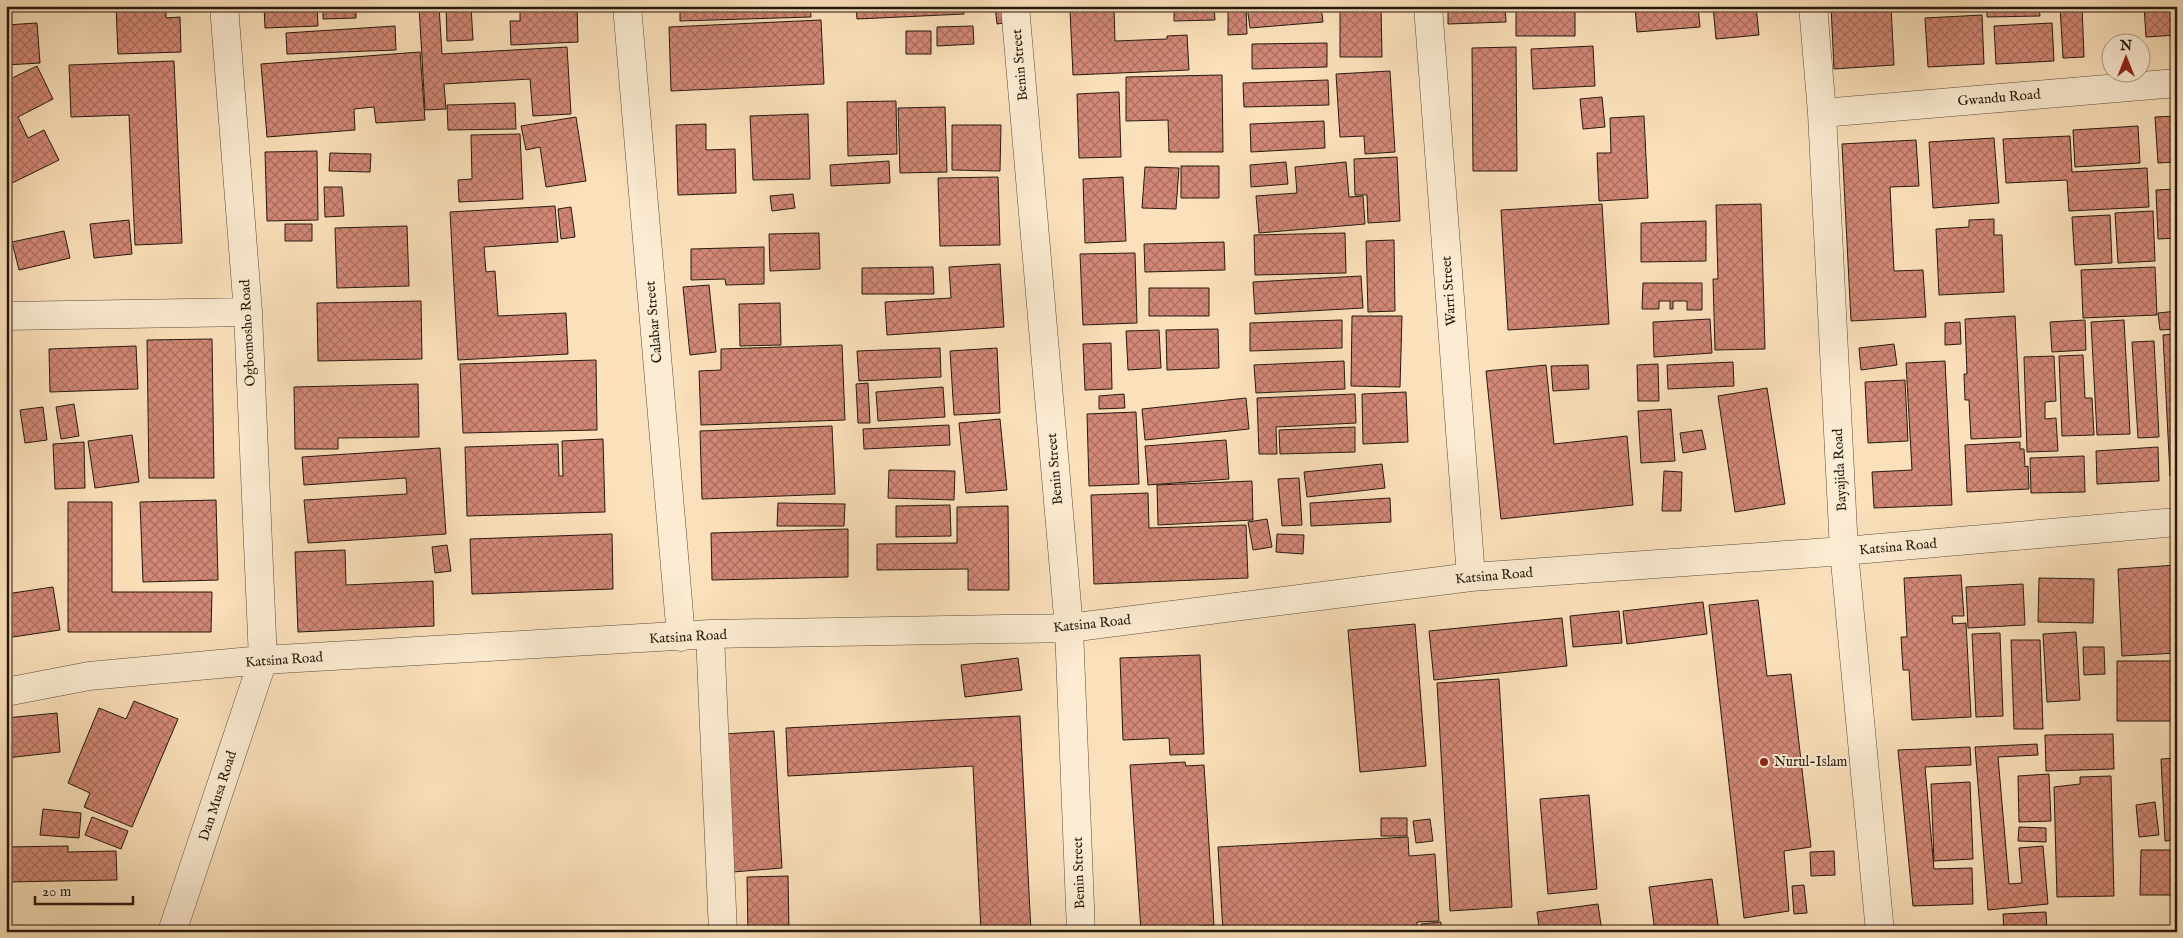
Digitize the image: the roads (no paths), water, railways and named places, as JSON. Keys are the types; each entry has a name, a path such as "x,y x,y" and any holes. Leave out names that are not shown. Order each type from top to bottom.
{"street":[{"name":"Ogbomosho Road","path":"224,6 248,312 263,660"},
{"name":"Calabar Street","path":"627,6 681,637"},
{"name":"Benin Street","path":"1015,6 1069,628 1082,932"},
{"name":"Warri Street","path":"1428,6 1471,576"},
{"name":"Bayajida Road","path":"1813,6 1822,113 1844,551 1880,932"},
{"name":"Gwandu Road","path":"1822,113 2177,83"},
{"path":"6,316 248,312"},
{"name":"Katsina Road","path":"6,692 89,676 263,660 710,634 1069,628 1471,576 1844,551 2177,522"},
{"path":"710,634 723,932"},
{"name":"Dan Musa Road","path":"172,932 263,660"}],"place":[{"name":"Nurul-Islam","path":"1764,762"}]}
